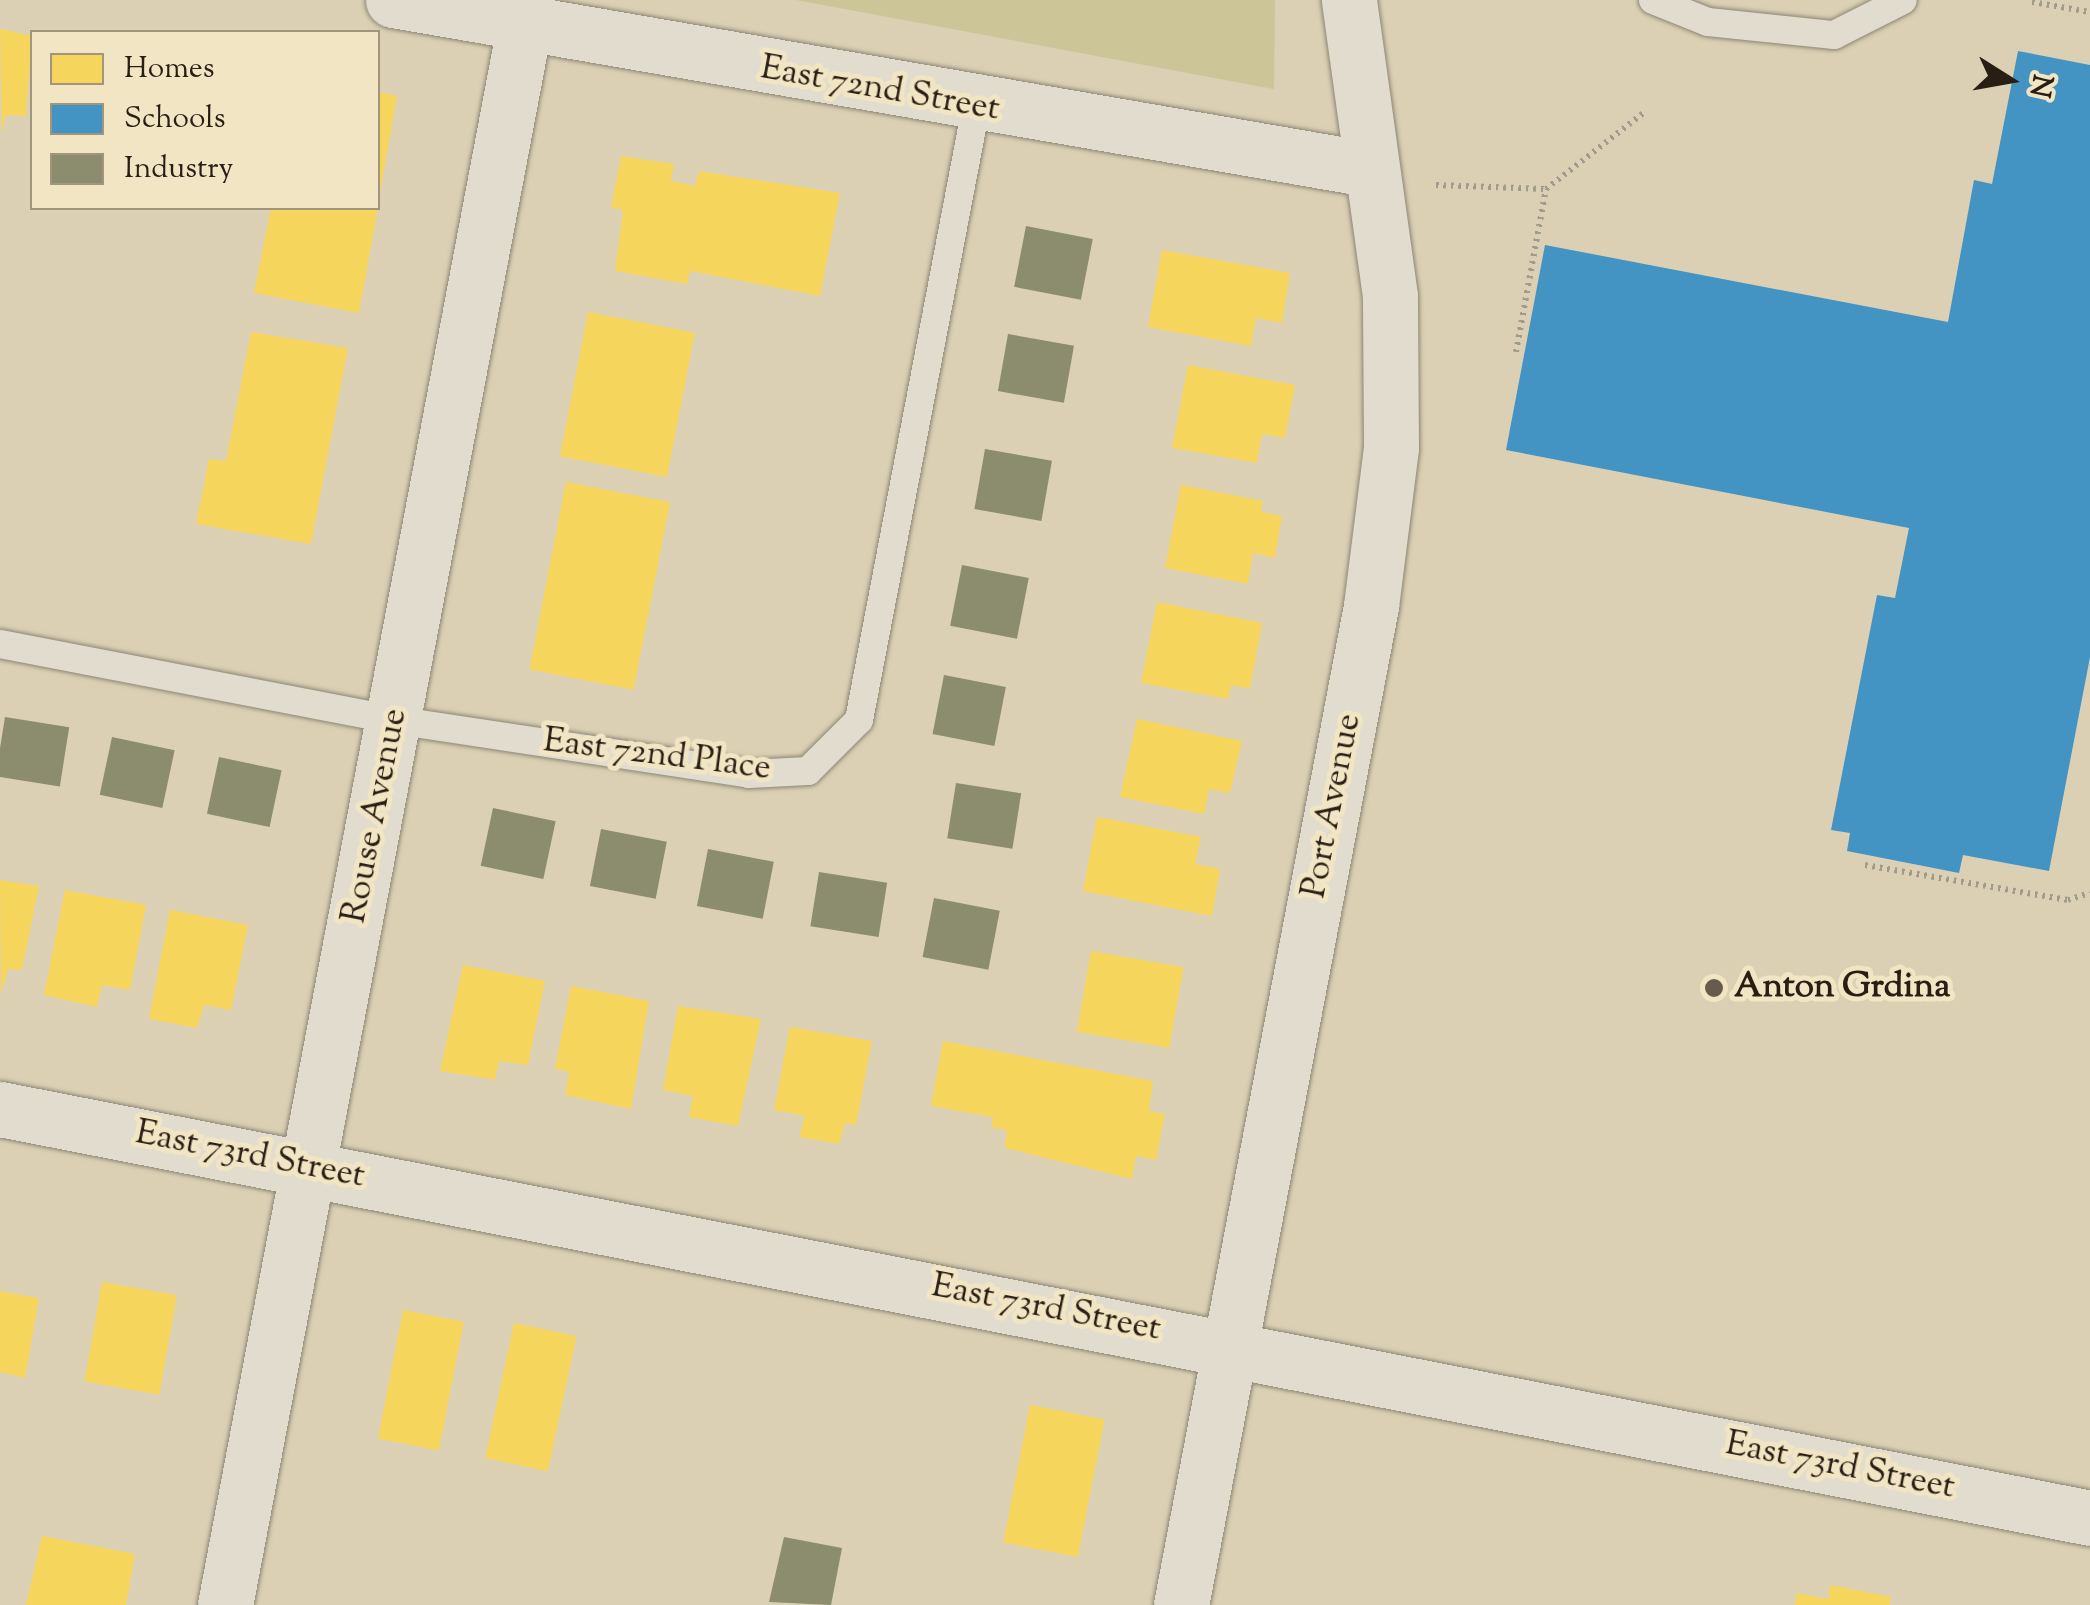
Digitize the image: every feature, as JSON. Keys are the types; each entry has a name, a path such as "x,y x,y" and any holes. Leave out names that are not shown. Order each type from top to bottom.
{"street":[{"name":"East 72nd Street","path":"394,0 524,27 976,107 1368,168"},
{"name":"Port Avenue","path":"1181,1605 1371,606 1391,448 1390,296 1368,168 1349,0"},
{"name":"Rouse Avenue","path":"225,1605 524,27"},
{"name":"East 73rd Street","path":"0,1110 1229,1344 2090,1518"}],"lane":[{"path":"1653,0 1708,22 1834,36 1903,0"},
{"name":"East 72nd Place","path":"0,644 394,720 750,774 808,772 858,720 976,107"}],"path":[{"path":"2032,2 2090,12"},
{"path":"1516,352 1546,189 1646,111"},
{"path":"1421,192 1446,181 1546,189"},
{"path":"1865,865 2068,900 2090,893"}],"shaded area":[{"path":"796,0 1275,0 1274,89"}],"building: Homes":[{"path":"0,29 30,36 26,116 6,115 2,134"},
{"path":"380,92 397,96 380,192"},
{"path":"621,156 674,164 671,181 695,186 699,171 840,193 820,296 690,271 687,284 615,271 623,210 611,207"},
{"path":"271,210 378,210 359,313 254,293"},
{"path":"1162,250 1290,273 1282,323 1256,318 1251,346 1148,327"},
{"path":"588,312 695,333 667,477 560,456"},
{"path":"251,332 348,348 311,544 196,524 209,459 226,461"},
{"path":"1188,365 1295,385 1285,438 1262,434 1257,463 1172,448"},
{"path":"566,482 670,502 634,690 530,669"},
{"path":"1181,485 1263,501 1261,512 1282,516 1275,558 1253,553 1248,584 1165,568"},
{"path":"1157,602 1262,623 1250,689 1231,685 1228,699 1141,683"},
{"path":"1137,719 1242,741 1230,793 1209,789 1204,814 1120,797"},
{"path":"1097,817 1201,837 1195,864 1220,869 1212,916 1083,891"},
{"path":"0,880 39,886 22,970 8,969 1,995"},
{"path":"65,890 146,905 130,990 102,985 97,1007 44,995"},
{"path":"170,910 248,925 231,1010 204,1005 197,1028 149,1019"},
{"path":"1091,951 1184,967 1169,1048 1077,1032"},
{"path":"463,965 545,981 528,1065 499,1061 495,1080 440,1071"},
{"path":"571,986 649,1001 631,1109 565,1095 569,1072 555,1069"},
{"path":"678,1006 761,1019 738,1126 689,1117 693,1096 663,1090"},
{"path":"790,1027 872,1041 856,1125 845,1123 839,1144 799,1137 805,1116 774,1110"},
{"path":"943,1041 1153,1081 1149,1111 1165,1114 1156,1160 1136,1156 1132,1179 1005,1148 1007,1130 991,1127 993,1117 931,1106"},
{"path":"102,1282 177,1295 159,1395 84,1381"},
{"path":"0,1291 39,1298 25,1378 0,1372"},
{"path":"403,1310 464,1322 439,1450 378,1439"},
{"path":"514,1323 577,1336 548,1471 485,1458"},
{"path":"1030,1405 1105,1420 1078,1557 1003,1542"},
{"path":"42,1536 135,1554 126,1605 26,1605"},
{"path":"1830,1585 1891,1597 1890,1605 1795,1605 1797,1593 1828,1599"}],"building: Schools":[{"path":"2018,51 2090,65 2090,657 2049,871 1963,855 1959,873 1847,851 1850,833 1831,830 1877,595 1895,598 1909,528 1506,450 1545,245 1948,322 1974,180 1992,184"}],"building: Industry":[{"path":"1026,226 1093,239 1081,300 1014,287"},
{"path":"1008,334 1074,346 1064,403 998,391"},
{"path":"985,449 1052,461 1041,521 974,509"},
{"path":"962,565 1029,578 1017,639 950,626"},
{"path":"944,675 1006,687 994,746 933,734"},
{"path":"5,717 69,727 60,786 0,777"},
{"path":"112,737 175,750 162,808 100,795"},
{"path":"219,757 282,770 270,827 207,814"},
{"path":"956,783 1021,793 1012,849 947,838"},
{"path":"493,808 556,821 543,879 481,866"},
{"path":"601,829 667,842 656,899 590,886"},
{"path":"708,849 774,862 763,919 697,906"},
{"path":"819,872 887,883 879,937 810,926"},
{"path":"934,898 1000,911 988,970 923,957"},
{"path":"784,1537 842,1548 831,1605 769,1602"}],"place":[{"name":"Anton Grdina","path":"1714,988"}]}
